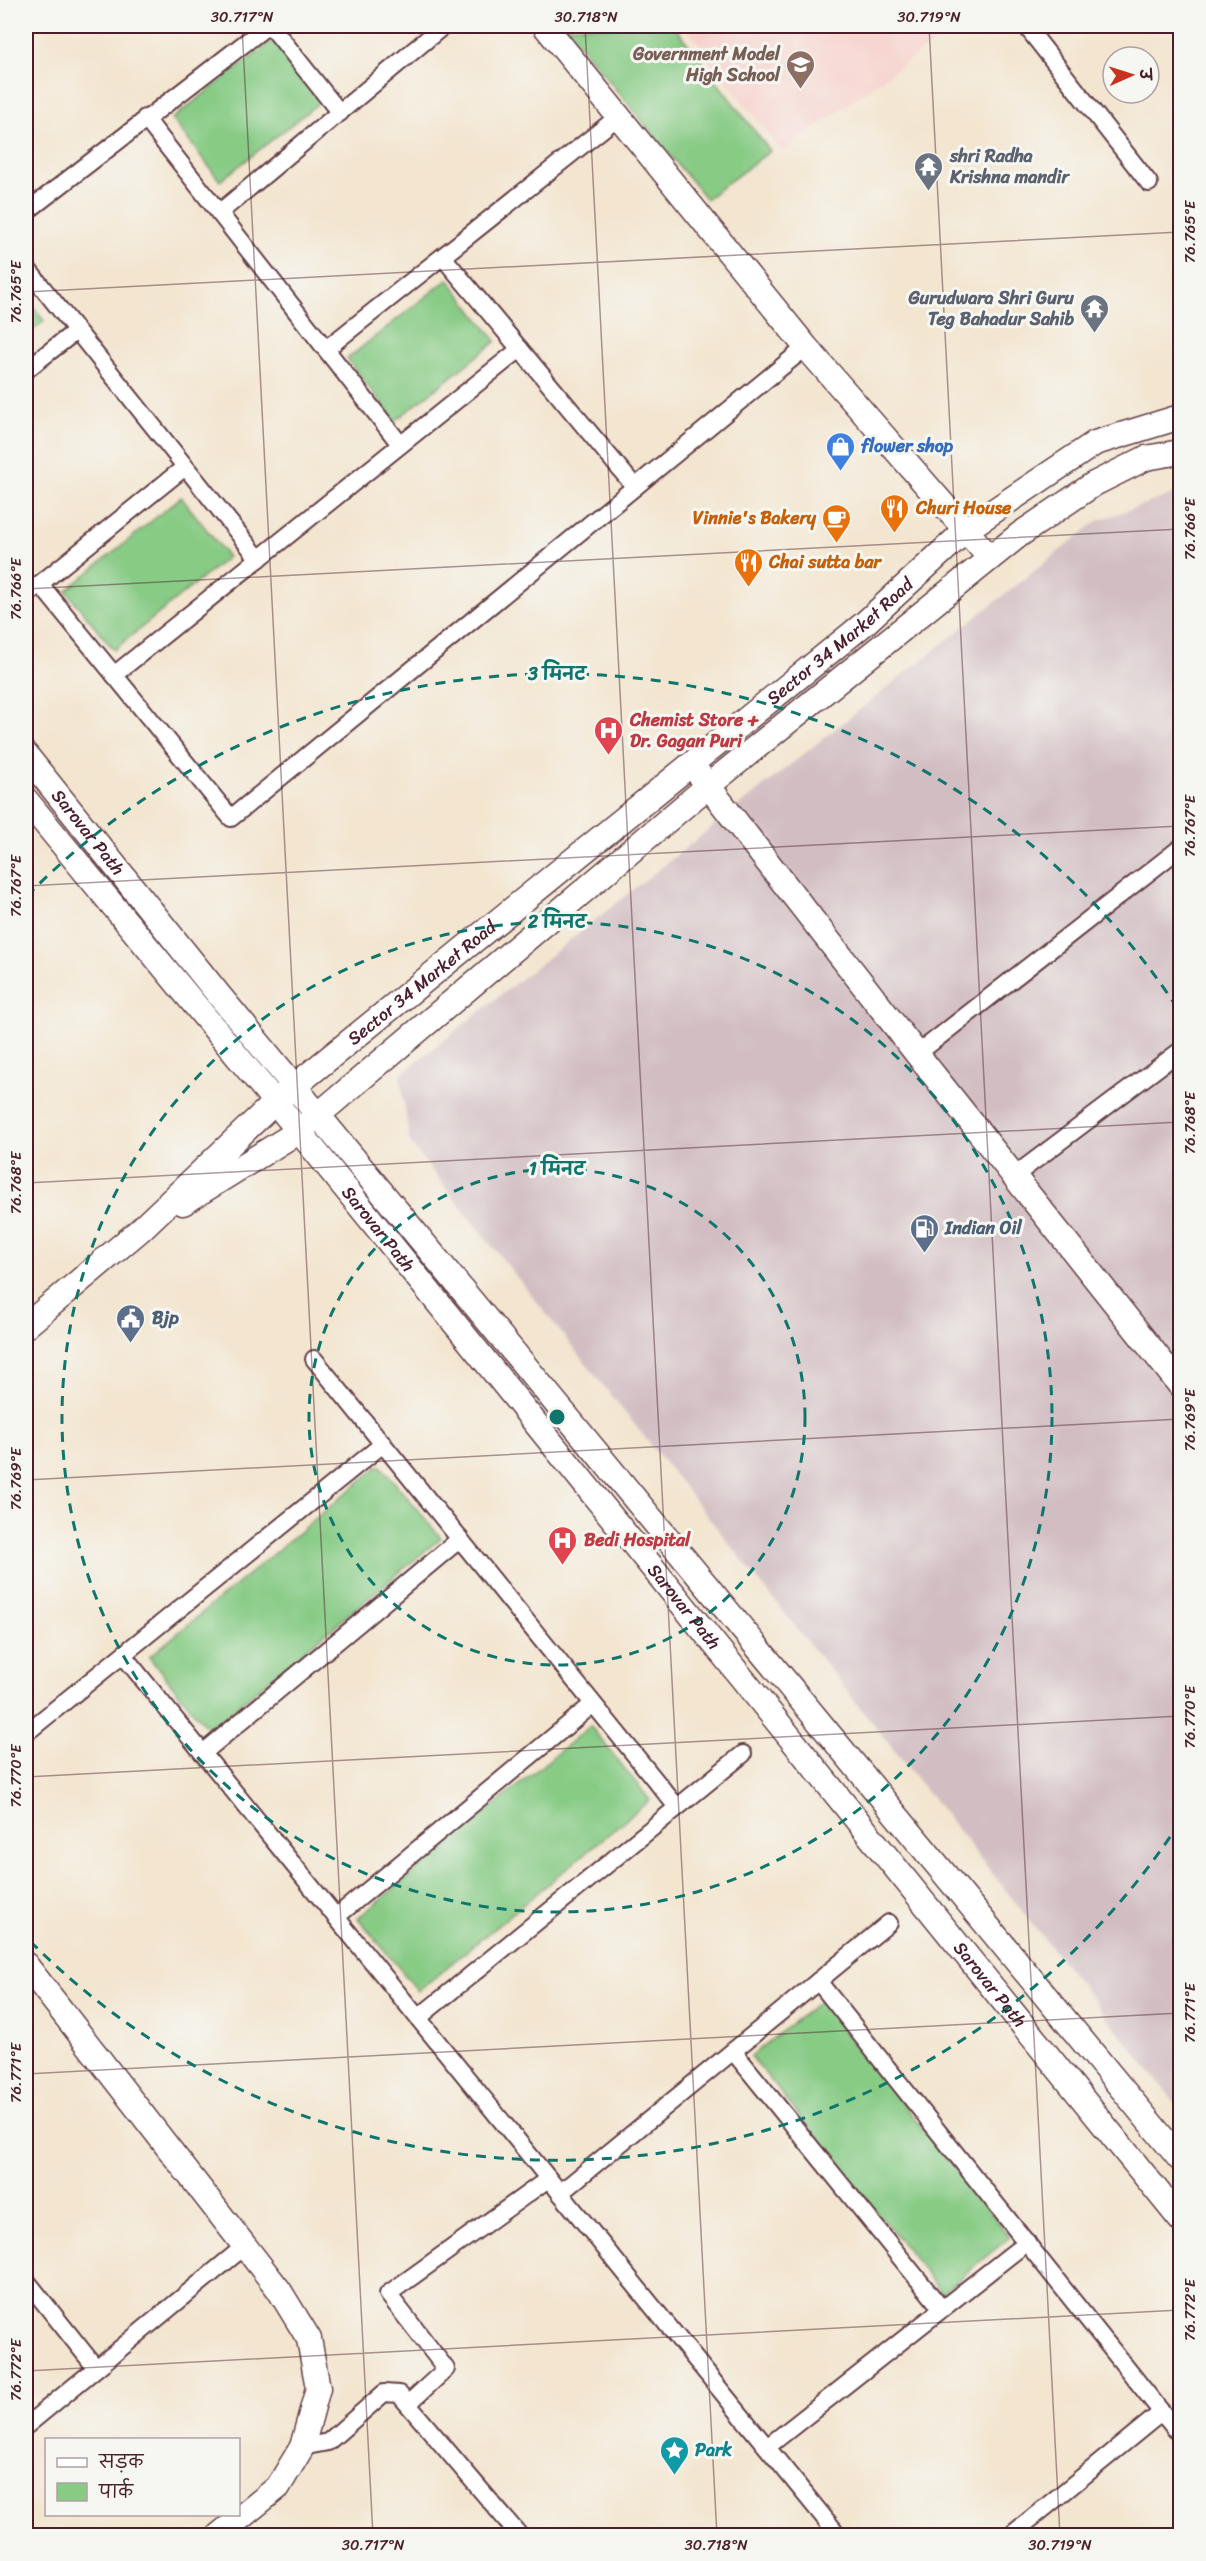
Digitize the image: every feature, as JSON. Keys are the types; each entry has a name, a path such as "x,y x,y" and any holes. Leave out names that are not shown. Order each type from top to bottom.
{"street":[{"path":"26,212 144,118 269,26 340,113"},
{"path":"219,213 443,26"},
{"path":"545,26 806,347 990,558"},
{"path":"1026,26 1149,183"},
{"path":"326,349 619,116"},
{"path":"144,118 400,444"},
{"path":"443,257 635,487"},
{"path":"26,267 259,559"},
{"path":"26,370 76,331"},
{"path":"40,584 231,818 806,347"},
{"path":"114,675 520,349"},
{"name":"Sector 34 Market Road","path":"140,1230 294,1085 865,623 967,529 1095,443 1180,417"},
{"path":"26,1326 140,1230 299,1131 439,1010 708,786 1019,534 1094,484 1146,458 1180,452"},
{"path":"26,595 185,467"},
{"name":"Sarovar Path","path":"26,755 294,1085 1180,2159"},
{"path":"690,763 916,1054 1180,1385"},
{"name":"Sarovar Path","path":"26,800 299,1131 1180,2219"},
{"path":"916,1054 1180,848"},
{"path":"1014,1176 1180,1052"},
{"path":"314,1359 677,1807"},
{"path":"26,1732 383,1444"},
{"path":"203,1753 460,1539"},
{"path":"123,1655 839,2535"},
{"path":"336,1917 593,1704"},
{"path":"418,2018 742,1754"},
{"path":"560,2193 889,1923"},
{"path":"26,1965 279,2289 309,2339 318,2388 302,2447 278,2487 218,2535"},
{"path":"818,1981 1180,2435"},
{"path":"733,2051 942,2309"},
{"path":"408,2404 446,2369 388,2294 548,2179"},
{"path":"767,2447 1027,2242"},
{"path":"26,2426 245,2246"},
{"path":"26,2280 96,2368"},
{"path":"302,2447 328,2442 384,2393 399,2394 520,2535"},
{"path":"1010,2535 1162,2412"}],"shaded area":[{"name":"Government Model High School","path":"685,26 956,26 782,152"},
{"path":"1180,492 1180,2109 410,1143 400,1075 1097,521"}],"green space":[{"path":"564,26 674,26 770,151 706,199"},
{"path":"273,40 321,101 220,181 172,119"},
{"path":"448,279 496,341 395,421 347,359"},
{"path":"26,297 44,321 26,336"},
{"path":"181,497 228,557 114,650 66,591"},
{"path":"380,1465 441,1538 209,1730 149,1657"},
{"path":"590,1726 650,1800 418,1991 358,1918"},
{"path":"820,2001 1010,2237 942,2293 751,2056"}],"place":[{"name":"Government Model High School","path":"801,90"},
{"name":"shri Radha Krishna mandir","path":"929,192"},
{"name":"Gurudwara Shri Guru Teg Bahadur Sahib","path":"1095,334"},
{"name":"flower shop","path":"840,472"},
{"name":"Churi House","path":"895,534"},
{"name":"Vinnie's Bakery","path":"837,544"},
{"name":"Chai sutta bar","path":"748,588"},
{"name":"Chemist Store + Dr. Gagan Puri","path":"609,756"},
{"name":"Indian Oil","path":"924,1254"},
{"name":"Bjp","path":"131,1344"},
{"name":"Bedi Hospital","path":"563,1566"},
{"name":"Park","path":"674,2476"}]}
